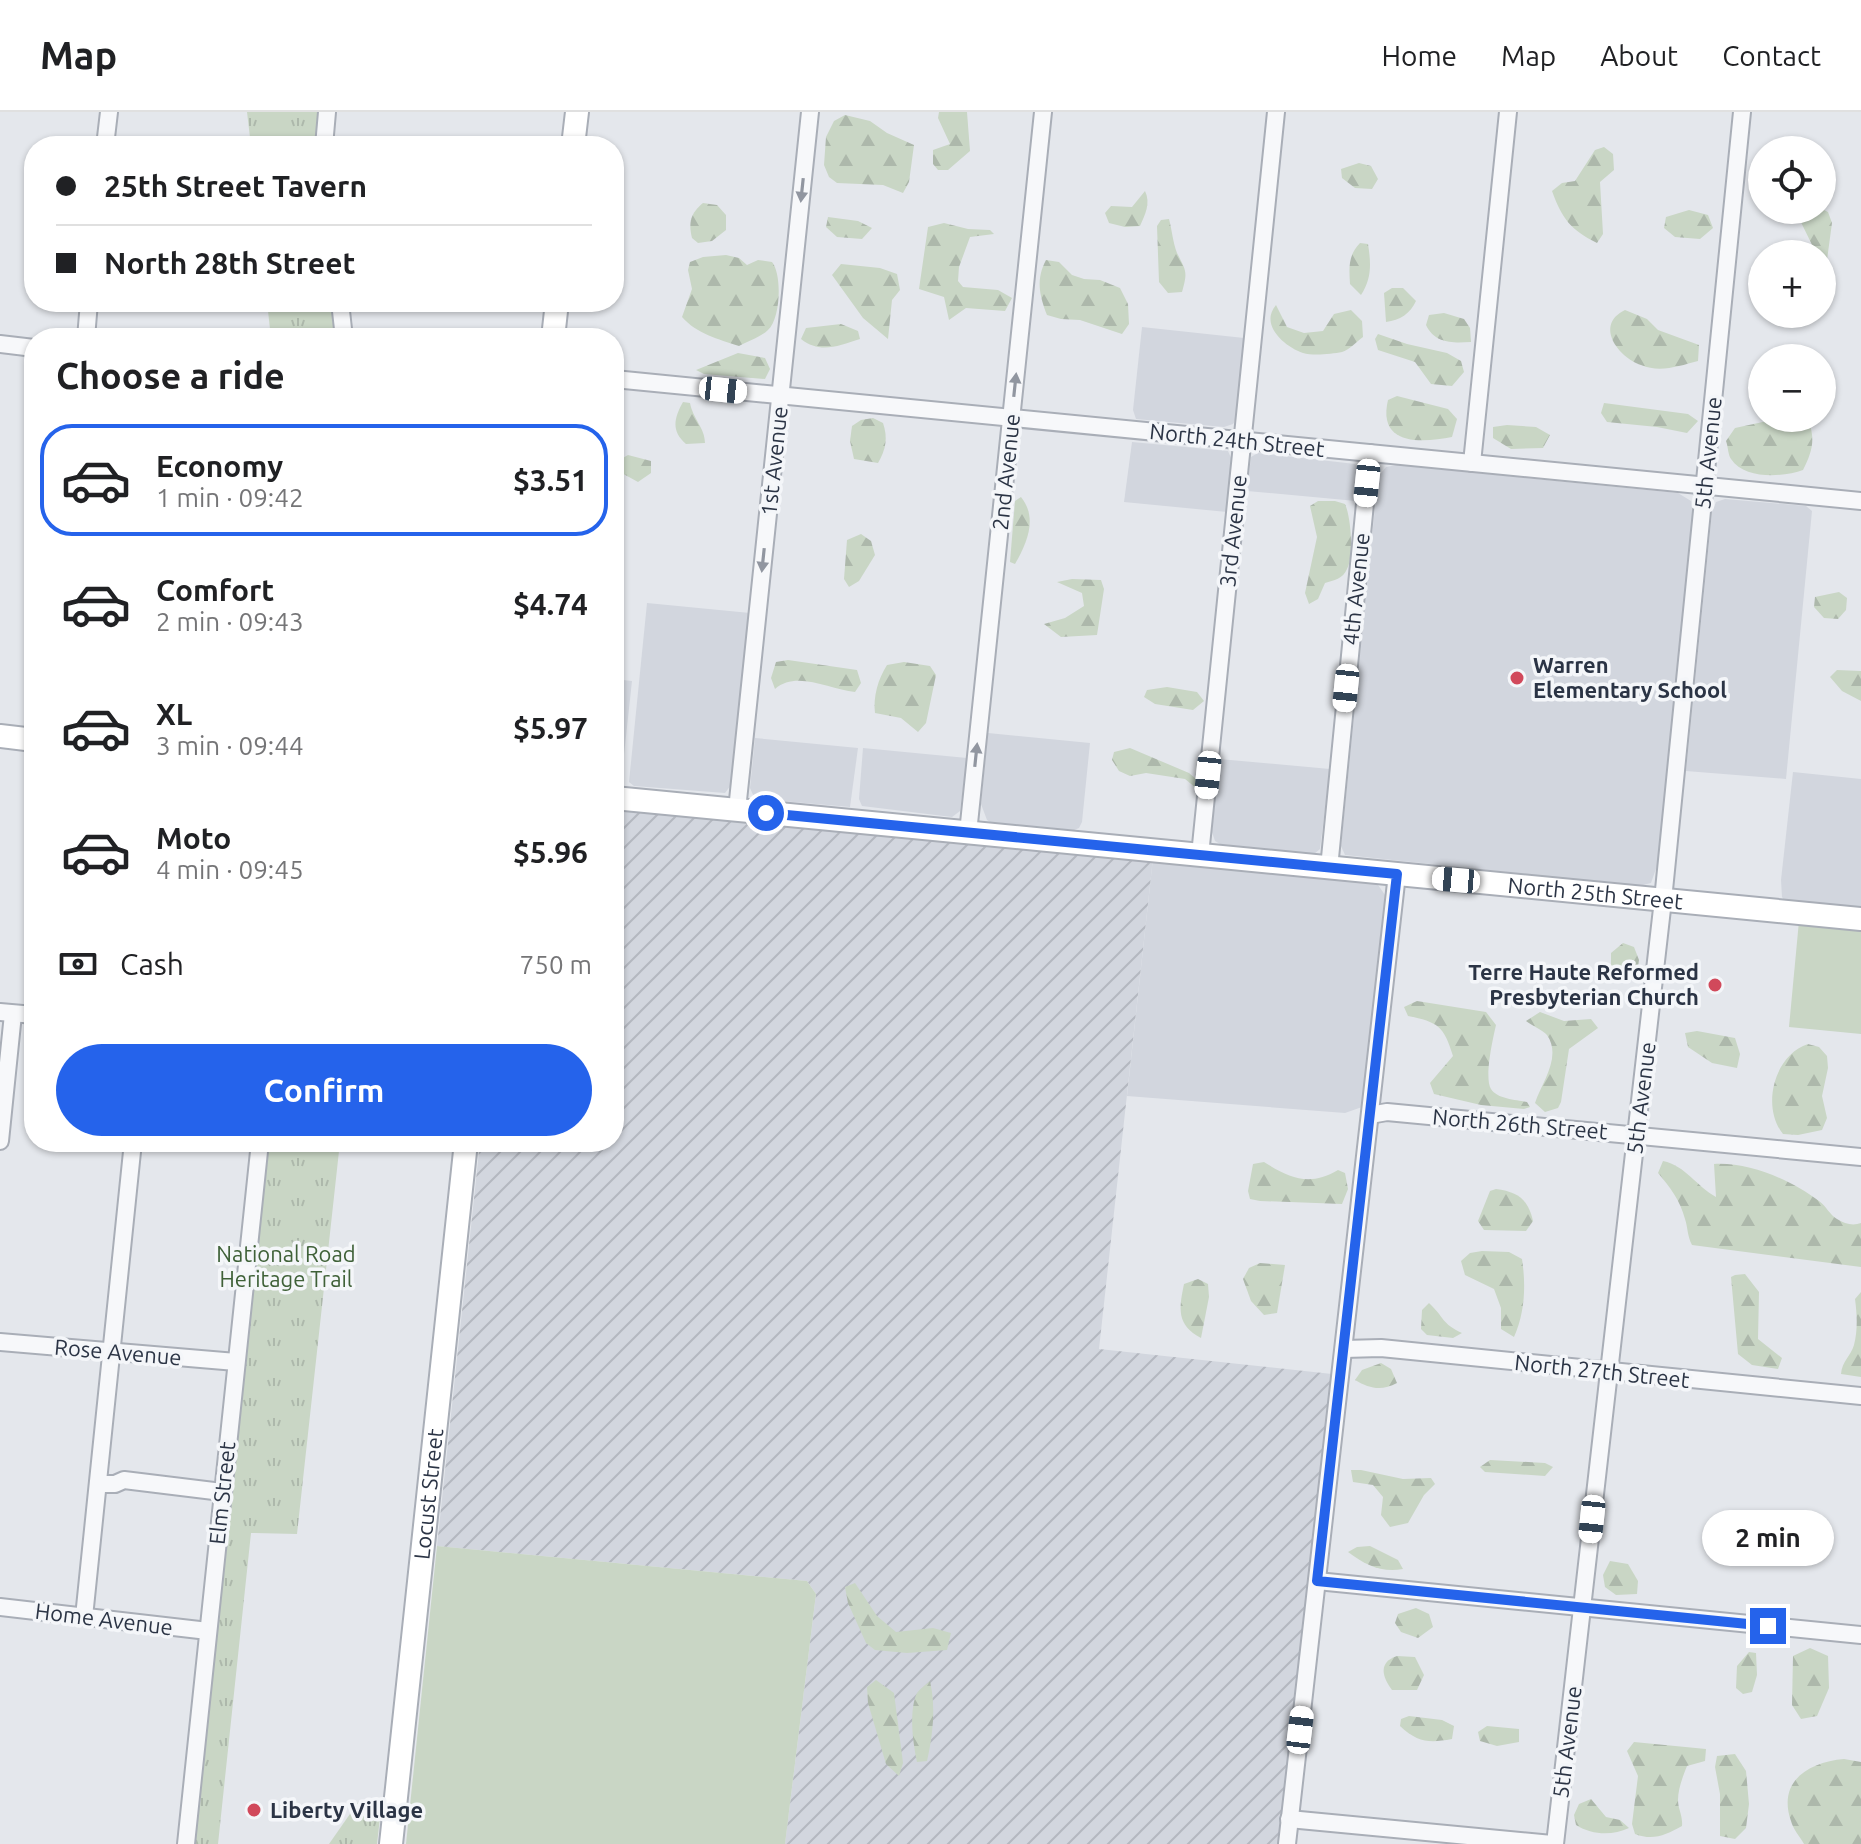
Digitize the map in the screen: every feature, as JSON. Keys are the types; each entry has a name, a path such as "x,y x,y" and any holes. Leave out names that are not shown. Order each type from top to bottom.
{"street":[{"path":"106,136 109,112"},
{"path":"325,136 327,112"},
{"path":"574,136 577,112"},
{"name":"1st Avenue","path":"737,810 810,112"},
{"name":"2nd Avenue","path":"968,833 1043,112"},
{"name":"3rd Avenue","path":"1200,855 1276,112"},
{"path":"1472,463 1508,112"},
{"name":"5th Avenue","path":"1553,1844 1663,900 1742,112"},
{"path":"0,344 24,347"},
{"name":"North 24th Street","path":"624,380 1861,501"},
{"name":"4th Avenue","path":"1329,868 1370,453"},
{"path":"0,736 24,739"},
{"name":"North 25th Street","path":"624,799 1861,919"},
{"path":"1287,1844 1397,874"},
{"path":"0,1141 6,1013"},
{"name":"North 26th Street","path":"1370,1115 1387,1112 1861,1157"},
{"path":"84,1617 132,1152"},
{"name":"Elm Street","path":"186,1844 259,1152"},
{"name":"Locust Street","path":"391,1844 465,1152"},
{"name":"Rose Avenue","path":"0,1342 236,1362"},
{"name":"North 27th Street","path":"1344,1349 1381,1348 1861,1396"},
{"path":"98,1484 115,1484 124,1480 222,1492"},
{"path":"1317,1581 1861,1635"},
{"name":"Home Avenue","path":"0,1607 208,1631"},
{"path":"1289,1819 1553,1844"}],"shaded area":[{"path":"1142,327 1244,338 1233,424 1224,427 1136,419 1133,410"},
{"path":"1132,442 1228,451 1232,460 1227,512 1124,502"},
{"path":"1258,453 1355,464 1359,469 1356,501 1247,491 1251,457"},
{"name":"Warren Elementary School","path":"1397,465 1678,493 1691,501 1693,510 1658,863 1651,883 1639,886 1345,855 1341,846 1378,477 1386,467"},
{"path":"1725,499 1806,506 1812,511 1786,779 1686,771 1712,512 1716,502"},
{"path":"647,603 750,613 731,785 725,793 634,786 629,782"},
{"path":"624,680 632,681 624,755"},
{"path":"988,733 1090,743 1079,828 1074,830 987,820 981,804"},
{"path":"755,738 858,748 850,807 754,797 750,788"},
{"path":"863,748 967,758 960,811 952,817 862,806 859,799"},
{"path":"1219,759 1330,769 1320,849 1314,854 1215,841 1212,832"},
{"path":"1793,772 1861,779 1861,908 1784,900 1782,897 1781,880"},
{"path":"624,810 659,810 1153,858 1099,1349 1332,1374 1278,1844 785,1844 816,1594 807,1581 437,1546 479,1152 624,1152"},
{"path":"1153,858 1376,882 1385,895 1362,1107 1345,1113 1127,1096"}],"green space":[{"path":"247,112 321,112 322,136 250,136"},
{"path":"939,112 967,112 970,151 948,170 938,170 933,164 933,150 950,144 938,118"},
{"path":"845,115 870,121 914,145 909,182 903,193 883,185 837,183 829,177 824,165 826,137 834,121"},
{"path":"1604,147 1613,154 1614,170 1600,182 1603,234 1597,243 1568,223 1552,191 1562,183 1575,181 1595,150"},
{"path":"1359,163 1371,166 1378,179 1372,189 1355,188 1342,178 1341,169"},
{"path":"1145,191 1147,204 1140,226 1125,227 1109,223 1105,213 1111,206 1132,207"},
{"path":"703,203 717,205 726,215 726,230 712,241 698,243 692,238 690,227 693,214"},
{"path":"1689,210 1708,215 1713,228 1700,239 1675,237 1664,228 1666,217"},
{"path":"828,217 858,221 872,228 862,239 837,237 826,227"},
{"path":"1169,219 1185,271 1182,292 1168,293 1159,282 1157,226 1161,220"},
{"path":"944,223 990,230 994,234 970,237 959,267 958,281 963,287 998,290 1012,298 1005,311 966,308 949,320 944,297 919,289 928,227"},
{"path":"1802,224 1832,224 1830,240 1810,240"},
{"path":"1360,243 1368,244 1370,264 1367,283 1361,295 1350,284 1349,273 1351,257"},
{"path":"726,255 739,258 747,265 758,260 772,262 777,276 778,306 772,324 762,335 739,346 701,332 682,317 692,289 688,270 690,262 703,257"},
{"path":"1046,260 1059,262 1072,275 1100,280 1120,288 1128,304 1129,324 1122,334 1080,320 1047,315 1040,287"},
{"path":"841,264 880,268 897,274 900,290 892,300 888,339 863,318 832,275"},
{"path":"1392,288 1403,288 1416,301 1404,316 1386,322 1384,293"},
{"path":"1276,305 1287,327 1304,333 1323,331 1334,314 1351,310 1362,321 1363,337 1342,352 1303,353 1289,346 1272,327 1272,313"},
{"path":"1625,310 1647,319 1658,330 1699,345 1698,361 1662,369 1632,361 1618,348 1610,332 1616,316"},
{"path":"268,312 341,312 343,328 270,328"},
{"path":"1444,313 1464,319 1470,328 1471,342 1445,341 1434,336 1426,325 1429,315"},
{"path":"841,324 858,331 860,339 822,347 801,339 806,328"},
{"path":"1378,334 1447,353 1461,361 1464,372 1452,386 1431,384 1415,362 1378,350 1375,339"},
{"path":"738,353 765,358 770,369 765,379 704,374 696,370"},
{"path":"1397,396 1448,409 1457,419 1452,437 1416,440 1396,434 1389,426 1386,415 1388,400"},
{"path":"683,402 690,403 705,443 686,444 678,434 676,419"},
{"path":"1604,403 1688,414 1698,421 1687,433 1607,422 1601,413"},
{"path":"873,418 883,423 886,439 878,463 854,459 850,441 852,426 861,420"},
{"path":"1748,425 1748,432 1812,432 1812,445 1803,470 1765,475 1745,471 1730,457 1726,441 1735,428"},
{"path":"1493,427 1536,427 1550,435 1543,448 1511,449 1493,438"},
{"path":"628,455 651,461 651,473 638,482 624,474 624,457"},
{"path":"1021,497 1030,522 1027,539 1015,564 1010,562 1015,501"},
{"path":"1318,501 1345,504 1351,546 1349,563 1343,575 1325,583 1318,599 1309,604 1305,593 1317,537 1310,506"},
{"path":"861,534 871,541 875,555 859,581 849,587 844,579 847,540"},
{"path":"1101,580 1104,589 1097,635 1061,637 1044,624 1065,618 1084,606 1082,593 1057,582"},
{"path":"1839,592 1847,598 1846,610 1838,619 1824,618 1814,607 1815,597"},
{"path":"788,660 857,670 861,683 855,692 803,681 793,681 775,689 771,678 776,662"},
{"path":"904,662 930,666 936,675 926,723 918,732 901,718 875,713 876,694 884,670 887,665"},
{"path":"1837,670 1861,671 1861,701 1842,691 1830,677"},
{"path":"1167,687 1197,692 1204,701 1193,710 1155,704 1144,697 1147,690"},
{"path":"1130,748 1189,773 1196,779 1196,788 1185,779 1146,773 1130,776 1119,771 1112,760 1114,752"},
{"path":"1799,921 1861,927 1861,1034 1789,1027"},
{"path":"1623,943 1634,947 1639,960 1637,974 1619,976 1611,967 1611,953"},
{"path":"1417,1001 1486,1012 1496,1025 1489,1067 1491,1089 1502,1097 1527,1102 1530,1107 1481,1105 1434,1094 1430,1083 1453,1056 1438,1027 1408,1016 1404,1007"},
{"path":"1540,1012 1564,1021 1591,1019 1598,1028 1569,1049 1561,1102 1558,1108 1545,1112 1535,1103 1552,1061 1551,1043 1545,1033 1526,1021"},
{"path":"1697,1031 1735,1038 1740,1054 1737,1068 1712,1063 1688,1047 1685,1033"},
{"path":"1808,1044 1819,1047 1827,1056 1828,1068 1822,1096 1827,1118 1822,1130 1798,1135 1783,1134 1773,1110 1774,1083 1787,1059"},
{"name":"National Road Heritage Trail","path":"259,1152 339,1152 297,1534 251,1533 218,1844 186,1844"},
{"path":"1663,1161 1678,1167 1716,1197 1714,1164 1756,1169 1796,1186 1819,1201 1840,1221 1861,1223 1861,1267 1692,1245 1680,1206 1658,1173"},
{"path":"1264,1162 1300,1178 1318,1178 1338,1170 1345,1173 1348,1189 1342,1204 1250,1199 1248,1191 1253,1164"},
{"path":"1490,1191 1510,1192 1525,1202 1533,1221 1526,1231 1484,1230 1478,1221"},
{"path":"1509,1252 1522,1259 1524,1299 1514,1337 1501,1329 1501,1308 1494,1289 1465,1275 1461,1261 1470,1253"},
{"path":"1260,1263 1285,1265 1277,1313 1264,1315 1251,1301 1243,1279 1249,1268"},
{"path":"1745,1274 1759,1292 1758,1339 1782,1358 1778,1369 1752,1365 1738,1354 1731,1277"},
{"path":"1198,1279 1208,1284 1209,1297 1201,1338 1187,1327 1181,1315 1184,1284"},
{"path":"1861,1292 1861,1377 1841,1374 1854,1345 1857,1322 1855,1299"},
{"path":"1429,1303 1447,1323 1462,1333 1453,1338 1427,1335 1421,1329 1422,1310"},
{"path":"1381,1363 1391,1369 1397,1383 1376,1388 1355,1380 1362,1370"},
{"path":"1490,1460 1545,1463 1553,1467 1545,1476 1485,1472 1480,1467"},
{"path":"1351,1470 1403,1479 1431,1478 1435,1484 1424,1495 1408,1523 1390,1527 1381,1515 1383,1497 1373,1485 1353,1482"},
{"path":"437,1546 807,1581 816,1594 785,1844 406,1844"},
{"path":"1370,1546 1398,1560 1403,1569 1374,1567 1348,1552 1357,1547"},
{"path":"1610,1561 1628,1564 1638,1581 1637,1594 1616,1595 1605,1587 1603,1575"},
{"path":"855,1583 877,1616 896,1632 933,1628 951,1633 947,1650 907,1653 875,1650 866,1643 848,1603 845,1587"},
{"path":"1416,1608 1429,1614 1433,1627 1418,1638 1401,1632 1395,1623 1398,1614"},
{"path":"1810,1648 1828,1656 1829,1688 1817,1716 1801,1719 1792,1705 1793,1656"},
{"path":"1749,1652 1756,1653 1757,1675 1752,1692 1743,1694 1736,1688 1737,1666"},
{"path":"1397,1656 1415,1657 1424,1675 1417,1690 1392,1690 1389,1685 1384,1666"},
{"path":"876,1680 894,1693 903,1763 899,1776 886,1764 868,1703 867,1687"},
{"path":"930,1681 933,1711 931,1741 927,1761 917,1762 912,1728 914,1703 917,1693"},
{"path":"1409,1716 1442,1720 1454,1726 1452,1739 1431,1741 1413,1736 1400,1726 1401,1719"},
{"path":"1487,1726 1519,1729 1519,1742 1497,1746 1480,1741 1478,1732"},
{"path":"1634,1742 1706,1749 1705,1761 1687,1766 1681,1783 1678,1800 1682,1826 1654,1837 1635,1834 1632,1824 1638,1776 1627,1751"},
{"path":"1735,1754 1746,1771 1749,1804 1746,1828 1735,1839 1720,1836 1720,1794 1715,1767 1717,1756"},
{"path":"1844,1759 1861,1762 1861,1844 1804,1844 1792,1824 1788,1807 1792,1785 1808,1769"},
{"path":"1591,1799 1606,1817 1620,1820 1629,1828 1602,1833 1576,1825 1574,1815 1579,1804"},
{"path":"382,1800 377,1844 329,1844 359,1801"}],"place":[{"name":"Warren Elementary School","path":"1517,678"},
{"name":"Terre Haute Reformed Presbyterian Church","path":"1715,985"},
{"name":"Liberty Village","path":"254,1810"}],"route":[{"path":"766,813 1397,874 1317,1581 1768,1626"}]}
